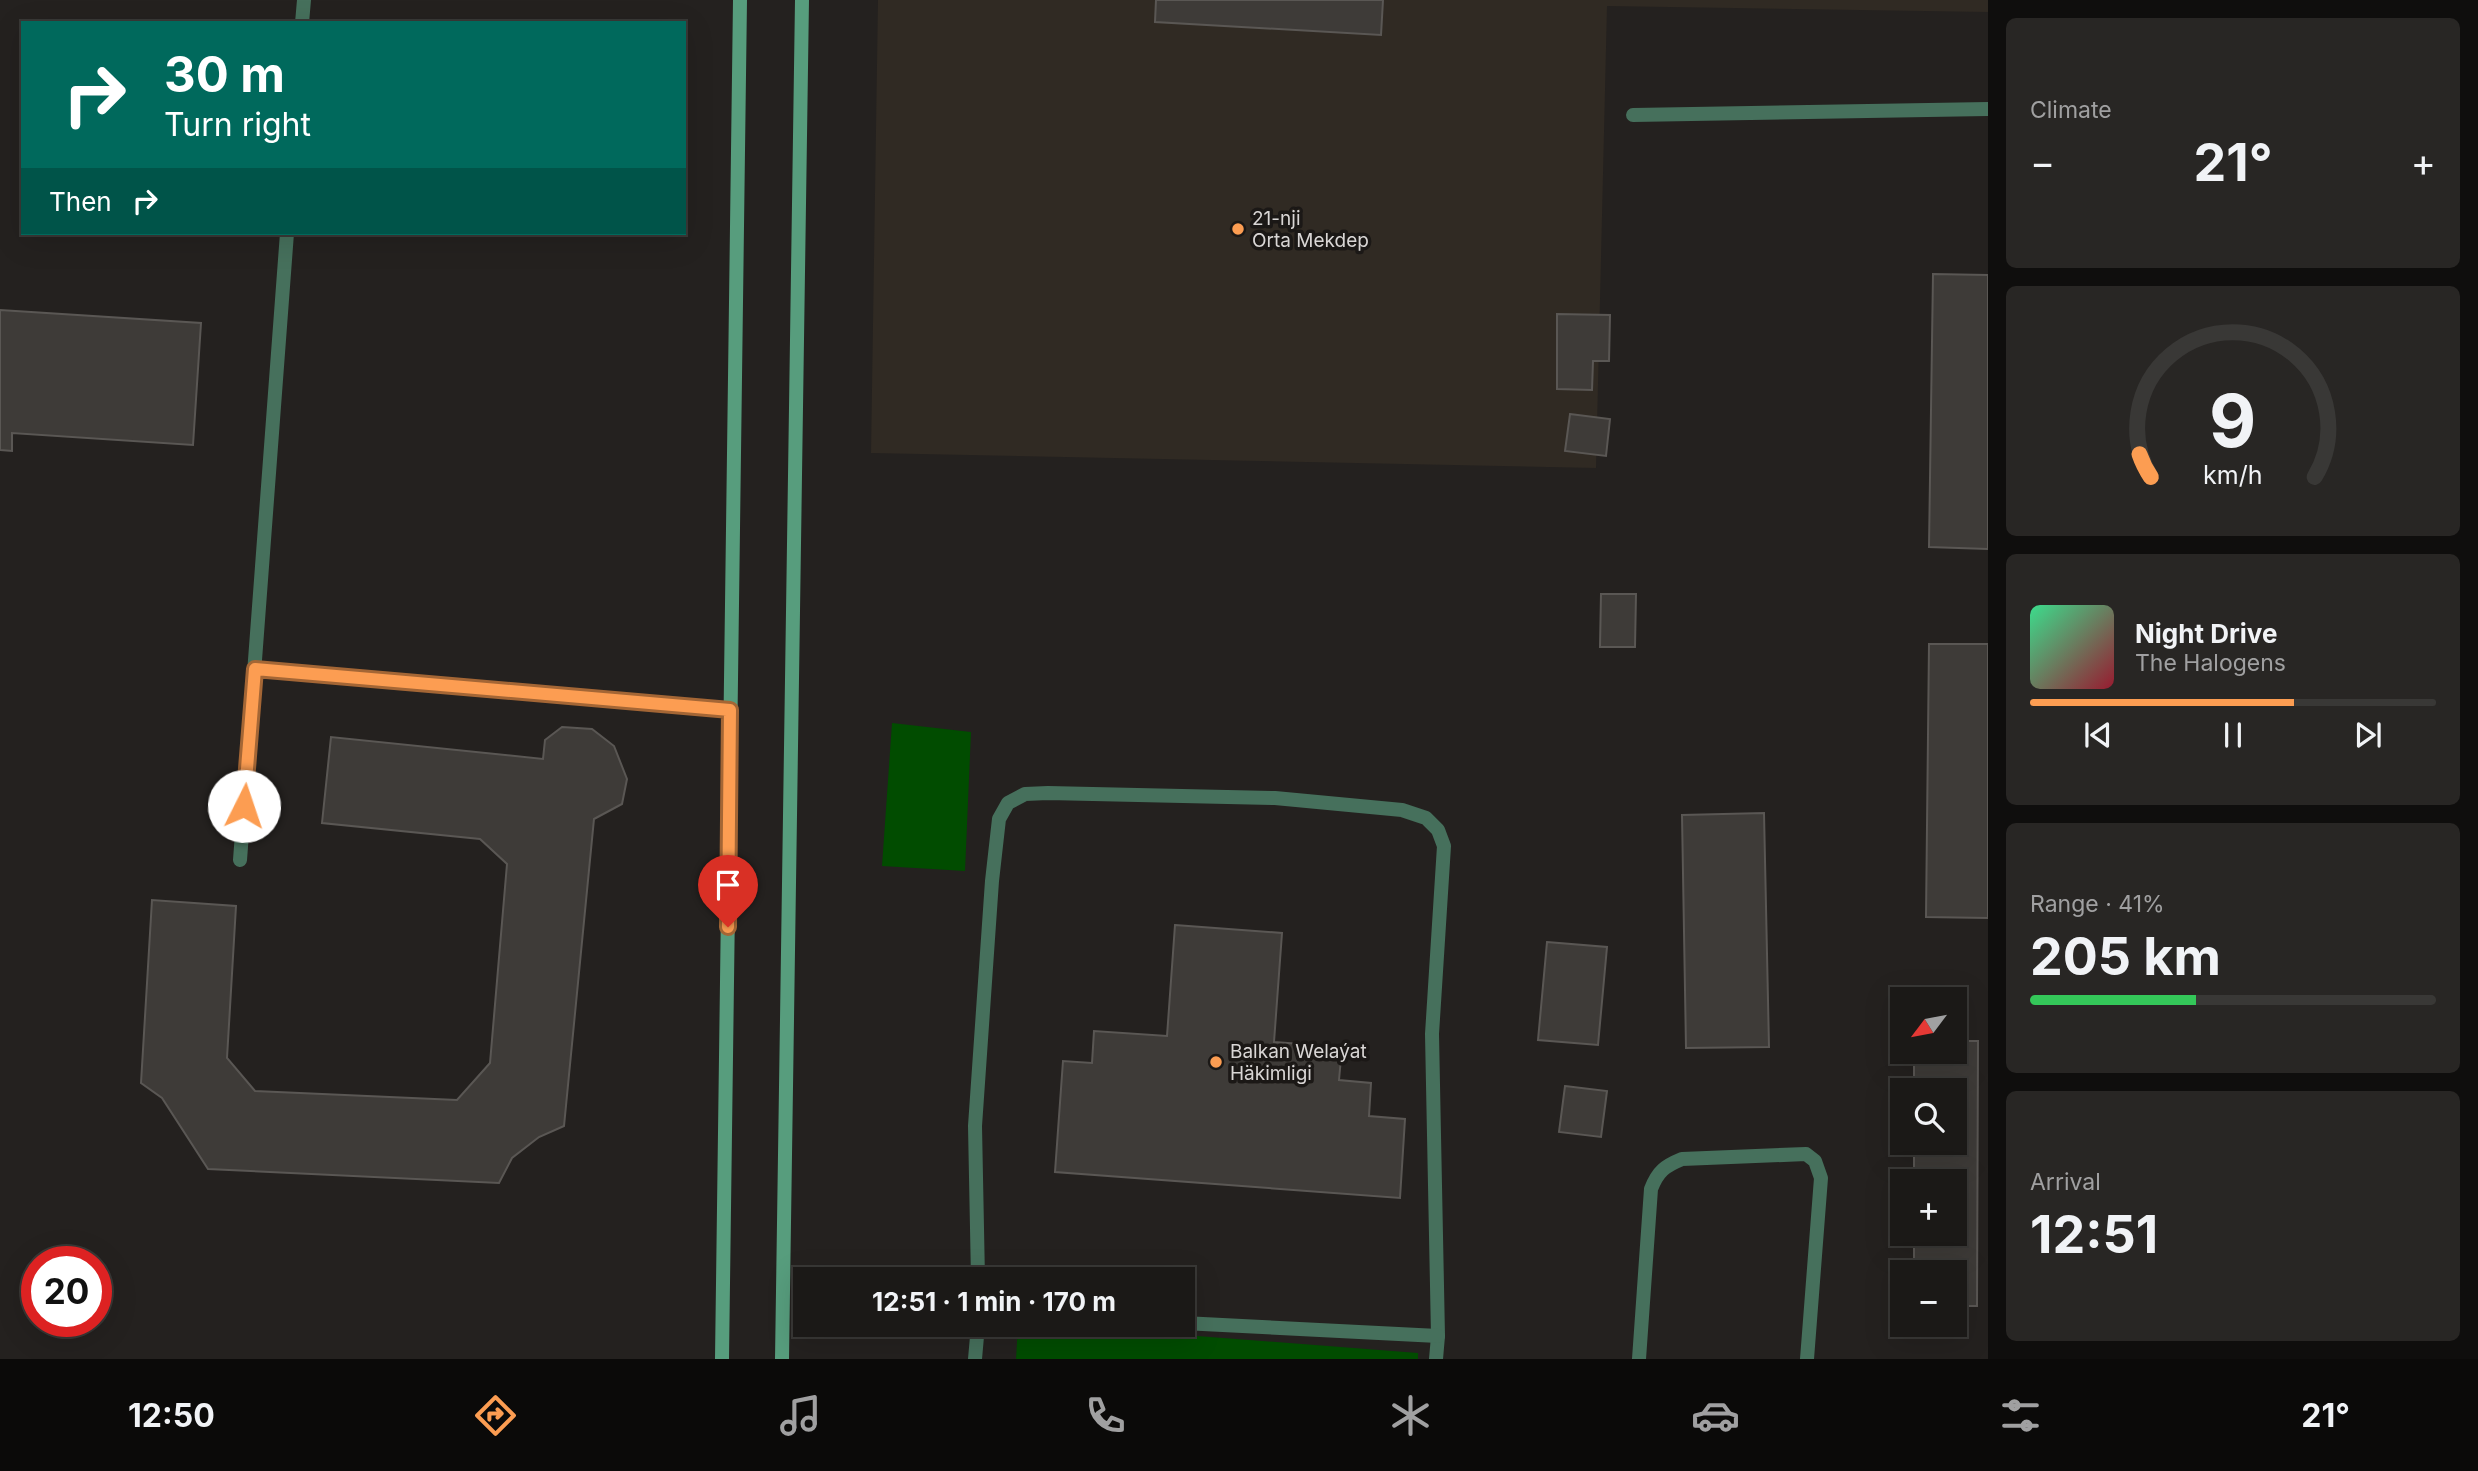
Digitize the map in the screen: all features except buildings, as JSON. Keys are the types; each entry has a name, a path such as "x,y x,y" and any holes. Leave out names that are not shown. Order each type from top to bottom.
{"street":[{"path":"722,1359 740,0"},
{"path":"782,1359 802,0"}],"lane":[{"path":"302,21 303,0"},
{"path":"1633,115 1988,109"},
{"path":"240,860 287,235"},
{"path":"255,669 730,710"},
{"path":"978,1267 975,1126 992,881 999,819 1008,803 1025,794 1048,793 1275,798 1402,810 1426,818 1438,830 1444,846 1432,1034 1438,1336 1436,1359"},
{"path":"1639,1359 1651,1189 1657,1173 1682,1159 1806,1154 1815,1161 1821,1178 1808,1359"},
{"path":"1195,1324 1438,1336"},
{"path":"975,1359 977,1337"}],"shaded area":[{"name":"21-nji Orta Mekdep","path":"878,0 1988,0 1988,12 1607,6 1596,468 871,453"}],"green space":[{"path":"892,723 971,732 965,871 882,866"},
{"path":"1195,1336 1418,1353 1418,1359 1016,1359 1017,1337"}],"place":[{"name":"21-nji Orta Mekdep","path":"1238,229"},
{"name":"Balkan Welaýat Häkimligi","path":"1216,1062"}],"route":[{"path":"244,806 255,669 730,710 728,927"}]}
